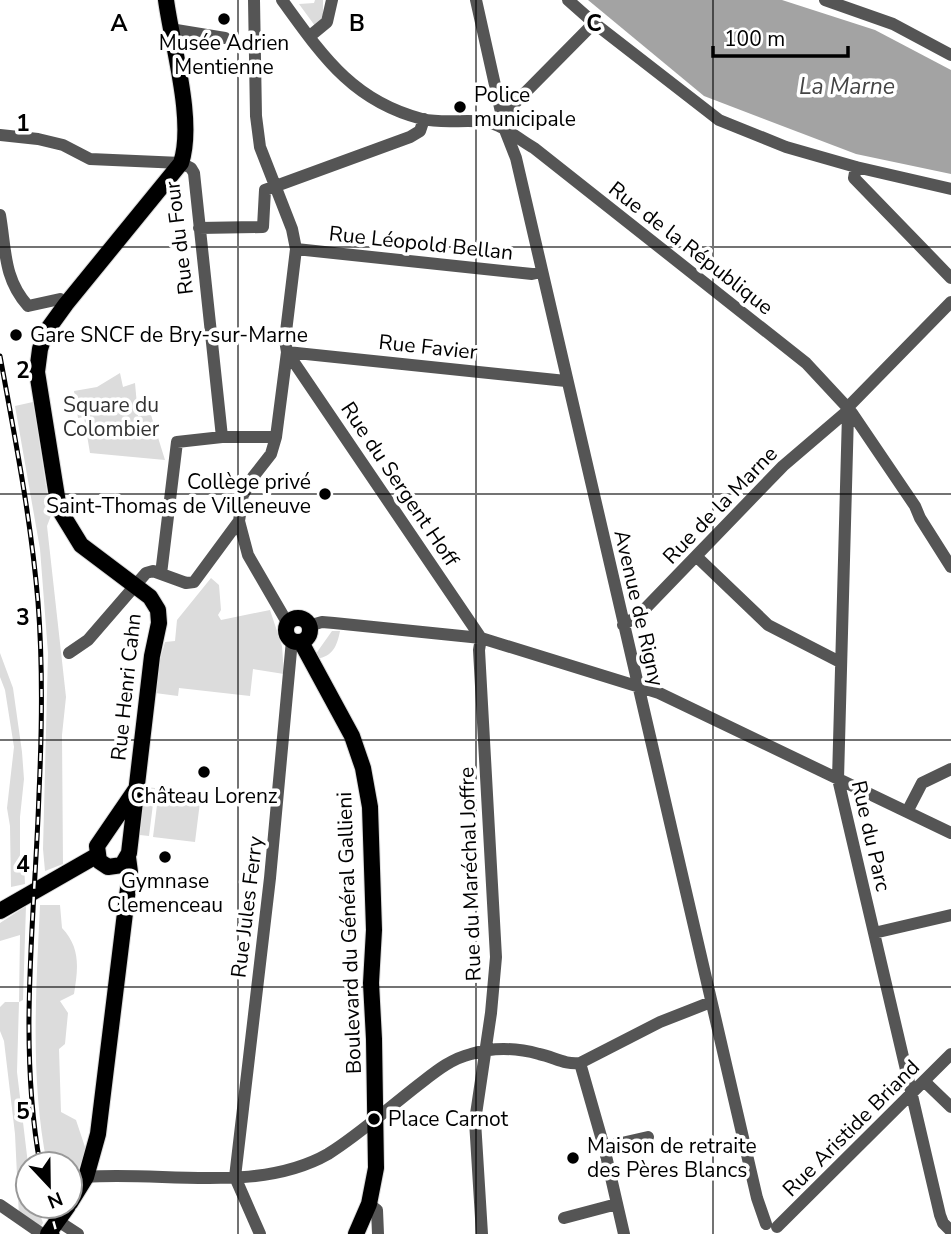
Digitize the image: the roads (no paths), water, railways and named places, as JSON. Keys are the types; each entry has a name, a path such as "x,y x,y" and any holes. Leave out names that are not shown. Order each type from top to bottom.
{"main road":[{"name":"Rue du Four","path":"166,0 186,132 181,163"},
{"name":"Rue Henri Cahn","path":"84,1180 98,1134 130,872 128,853 159,617 155,602 81,545 59,509 37,383 38,360 45,333 66,304 181,163"},
{"path":"293,635 309,634 308,626"},
{"name":"Boulevard du Général Gallieni","path":"293,635 352,736 369,797 374,925 371,983 376,1168 369,1204 357,1234"},
{"path":"127,890 121,876 113,868 103,865 96,856 97,846 136,789"},
{"path":"103,838 108,835 124,839 128,853 122,865 113,868"},
{"path":"0,911 96,856"}],"street":[{"name":"Rue de la République","path":"282,0 348,82 366,96 388,108 424,119 504,123 806,362 850,412 915,506 919,518 951,567"},
{"path":"310,37 327,22 332,0"},
{"name":"Avenue de Rigny","path":"476,0 504,123 516,158 623,625 687,887 757,1198 771,1230"},
{"path":"568,0 719,120 786,147 856,167 951,189"},
{"path":"825,0 893,24 951,55"},
{"path":"69,653 88,640 146,573 153,571 186,583 194,582 239,521 243,495 271,454 276,437 296,249 292,229 260,147 256,116 255,2"},
{"path":"504,123 594,23"},
{"path":"170,29 225,38"},
{"path":"199,228 263,227 265,190 410,137 420,131 424,119"},
{"path":"0,135 63,145 90,159 181,163"},
{"name":"Rue du Four","path":"181,163 191,168 194,173 222,437"},
{"path":"856,167 854,178 951,278"},
{"path":"0,215 5,262 18,295 28,306 60,299 66,304"},
{"name":"Rue Léopold Bellan","path":"296,249 532,274 541,272"},
{"name":"Rue de la Marne","path":"623,625 639,615 783,466 850,412 951,302"},
{"name":"Rue du Sergent Hoff","path":"287,352 481,638"},
{"name":"Rue Favier","path":"287,352 566,381"},
{"name":"Rue du Parc","path":"850,412 838,779 940,1215 951,1231"},
{"path":"161,574 176,443 179,440 222,437 276,437"},
{"name":"Boulevard du Général Gallieni","path":"239,521 248,555 293,635"},
{"path":"216,553 228,547 235,547 248,555"},
{"path":"697,556 768,625 840,663"},
{"path":"308,626 322,622 481,638 638,685 951,833"},
{"name":"Rue Jules Ferry","path":"235,1177 271,875 293,635"},
{"name":"Rue du Maréchal Joffre","path":"481,638 479,650 496,957 491,1013 475,1121 482,1234"},
{"path":"907,813 922,783 951,769"},
{"path":"874,933 951,915"},
{"path":"86,1177 235,1177 270,1173 327,1154 453,1060 485,1050 520,1050 569,1064 580,1063 660,1022 711,1002"},
{"name":"Rue Aristide Briand","path":"771,1230 951,1054"},
{"path":"580,1063 604,1147 624,1234"},
{"path":"924,1081 951,1107"},
{"path":"604,1147 648,1138"},
{"path":"235,1177 260,1234"},
{"path":"369,1204 377,1210 378,1234"},
{"path":"564,1218 617,1204"},
{"path":"0,1205 42,1234"},
{"path":"53,1228 78,1234"}],"water":[{"name":"La Marne","path":"588,0 782,0 875,30 951,70 951,174 856,154 704,96"}],"railway":[{"path":"0,356 27,509 40,626 41,745 29,1025 33,1118 38,1150"},
{"path":"53,1220 57,1234"}],"place":[{"name":"Musée Adrien Mentienne","path":"224,19"},
{"name":"Police municipale","path":"460,107"},
{"name":"Gare SNCF de Bry-sur-Marne","path":"16,335"},
{"name":"Collège privé Saint-Thomas de Villeneuve","path":"325,494"},
{"name":"Château Lorenz","path":"204,772"},
{"name":"Gymnase Clemenceau","path":"165,857"},
{"name":"Place Carnot","path":"374,1119"},
{"name":"Maison de retraite des Pères Blancs","path":"573,1158"}],"park label":[{"name":"Square du Colombier","path":"111,417"}]}
